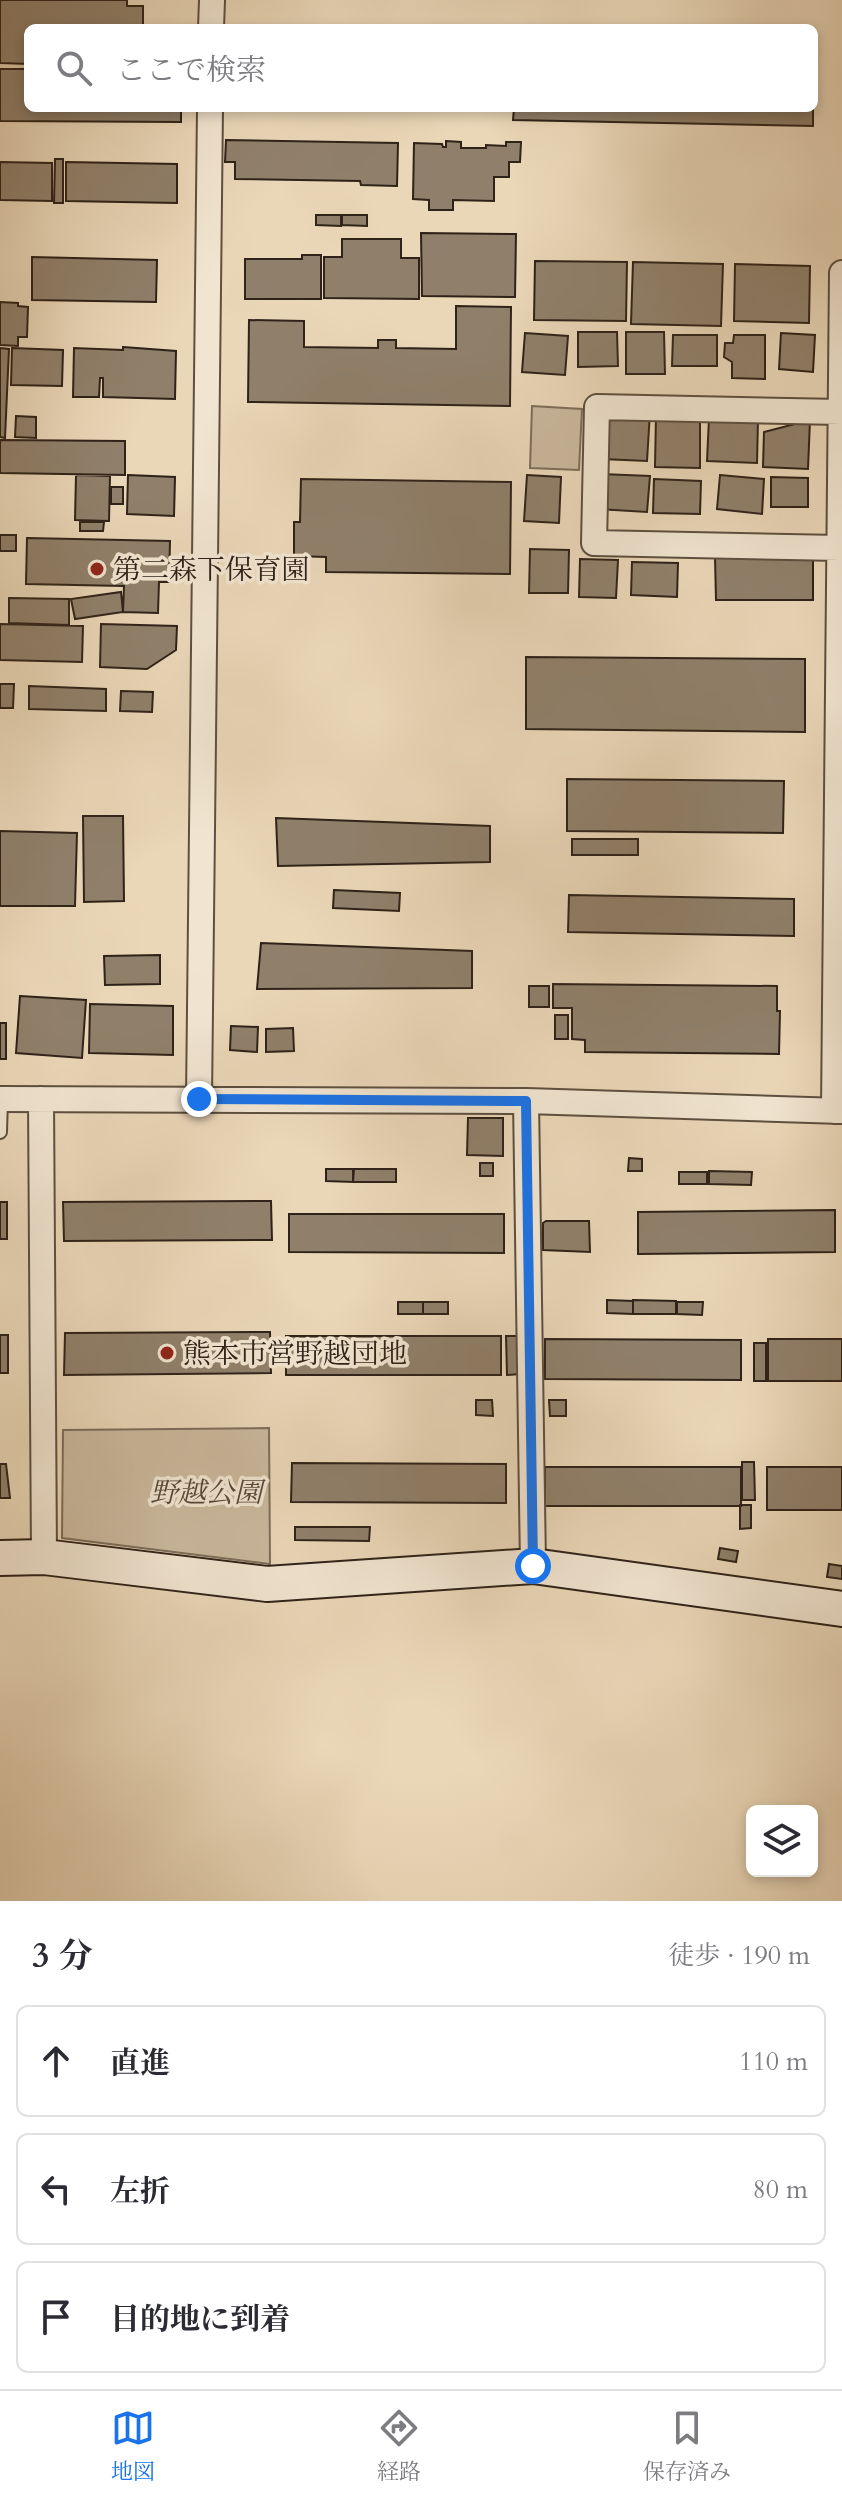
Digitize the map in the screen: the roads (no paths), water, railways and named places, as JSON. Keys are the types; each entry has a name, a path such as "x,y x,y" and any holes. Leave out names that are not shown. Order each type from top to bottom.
{"street":[{"path":"211,24 212,0"},
{"path":"199,1099 210,112"},
{"path":"0,1099 526,1101 838,1111 842,273"},
{"path":"839,548 594,543 597,407 841,412"},
{"path":"41,1099 44,1557"},
{"path":"526,1101 533,1566"},
{"path":"0,1558 44,1557 267,1584 533,1566 842,1609"}],"lane":[{"path":"0,1099 0,1132"}],"place":[{"name":"第二森下保育園","path":"97,569"},
{"name":"熊本市営野越団地","path":"167,1353"}],"park label":[{"name":"野越公園","path":"206,1492"}]}
